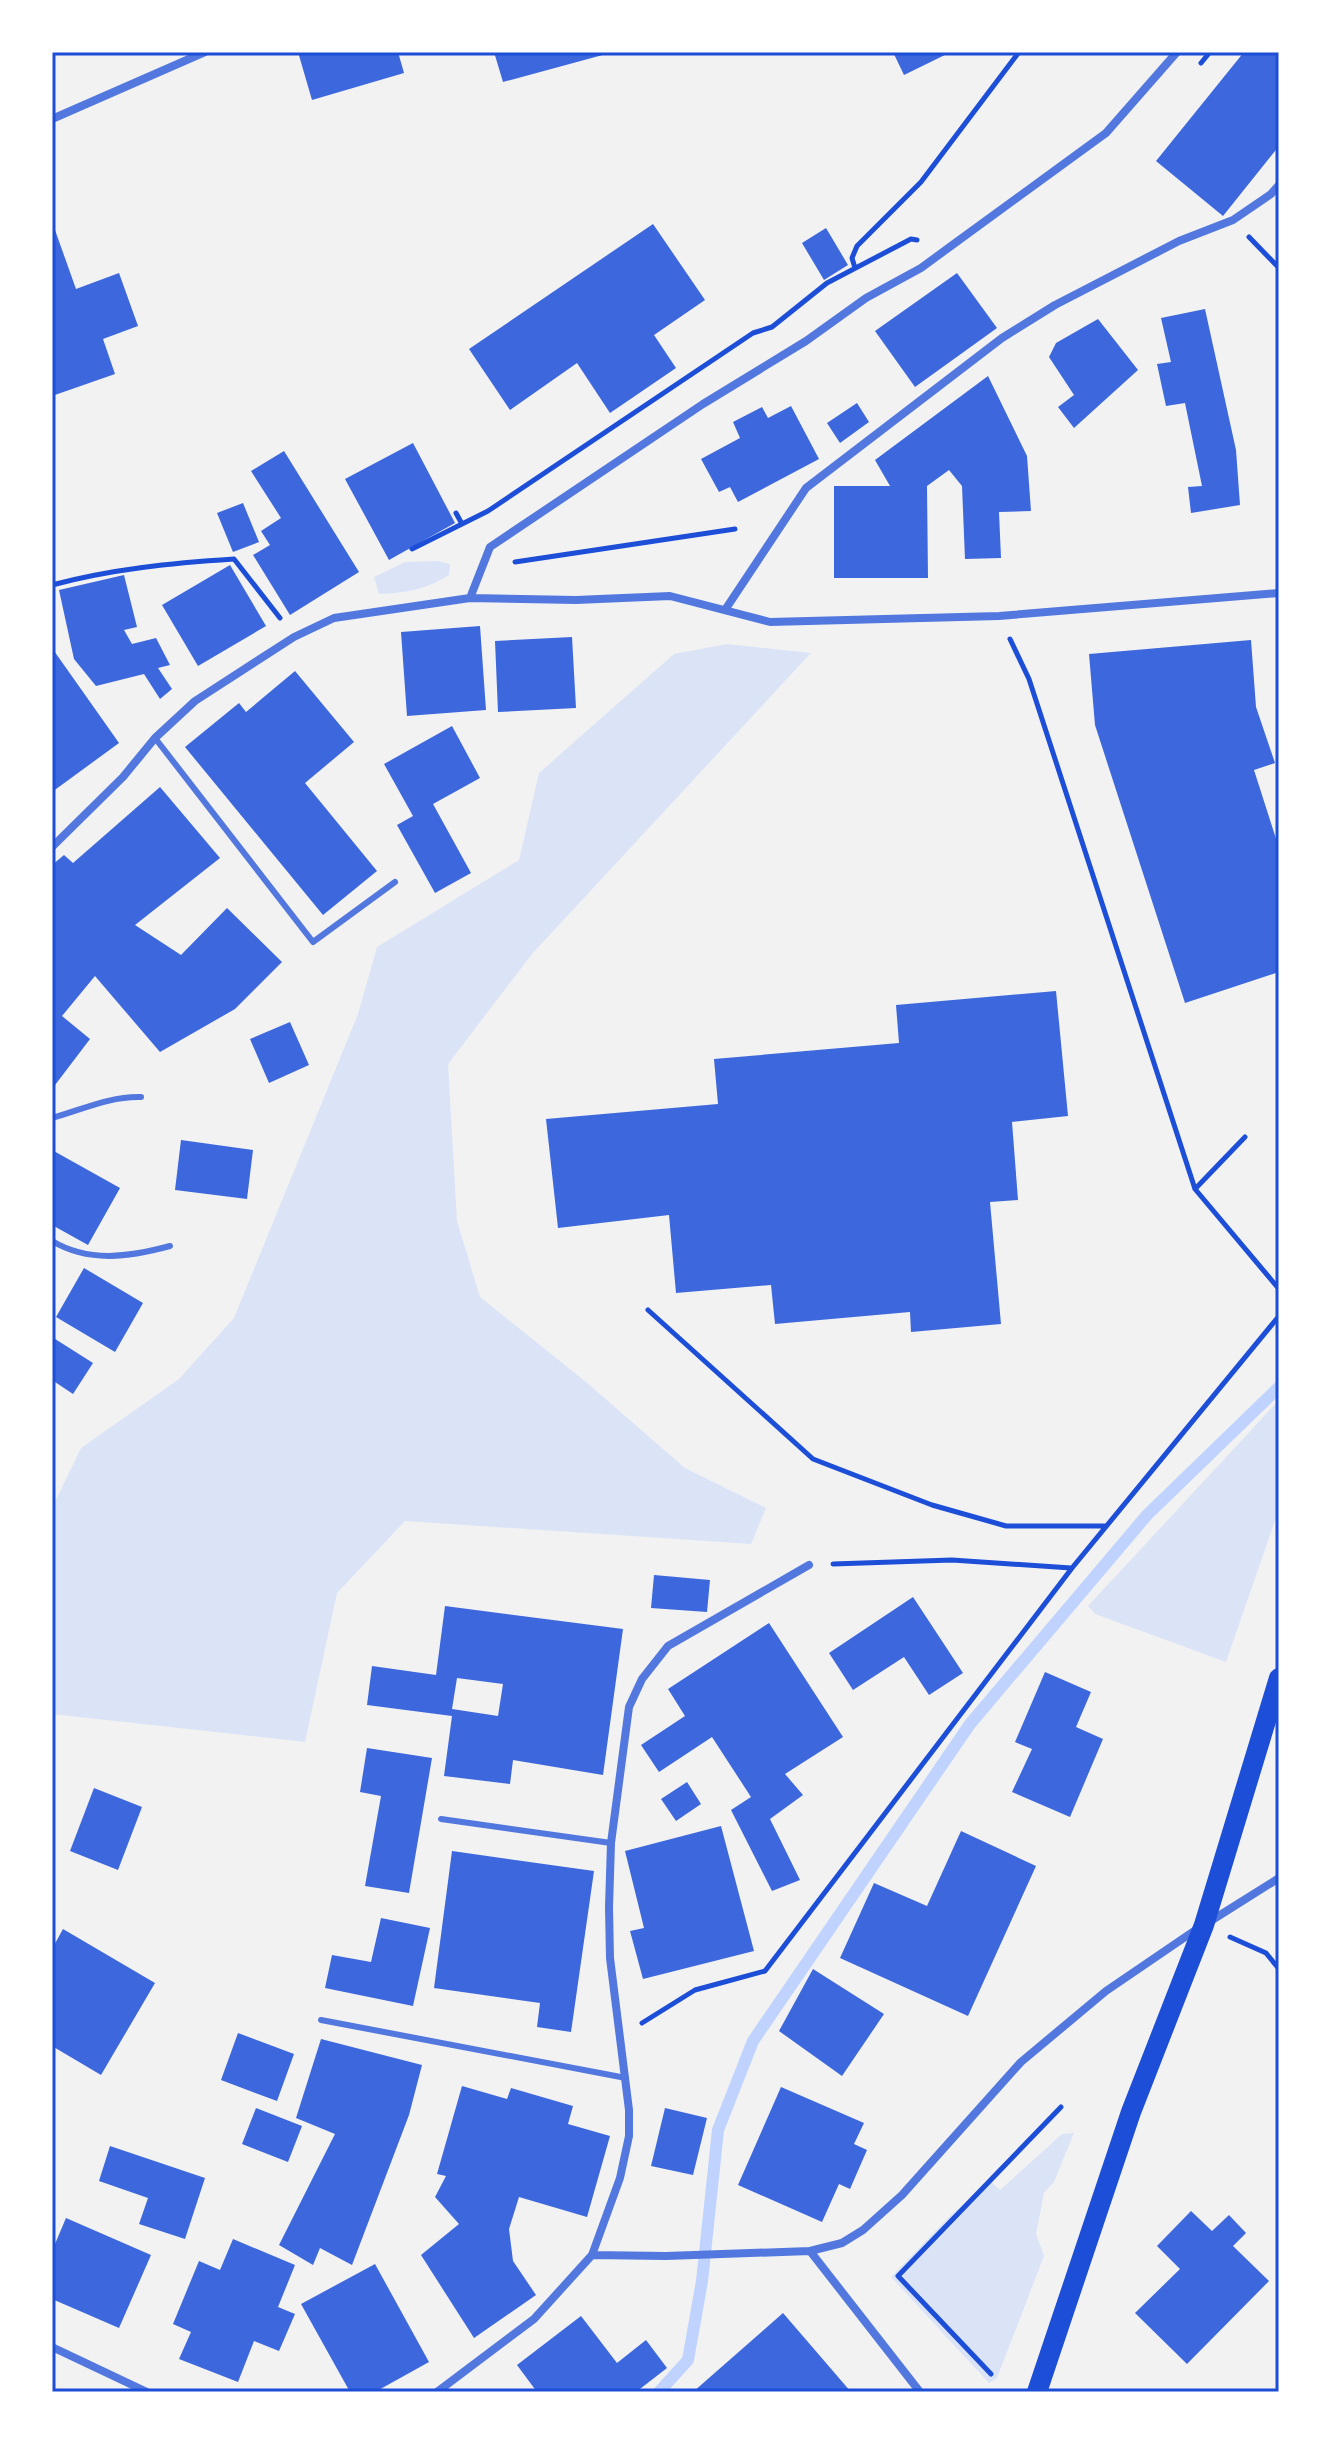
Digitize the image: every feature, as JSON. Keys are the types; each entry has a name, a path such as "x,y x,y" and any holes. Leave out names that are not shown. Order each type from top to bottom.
{"main road":[{"path":"1037,2392 1131,2112 1204,1925 1279,1678"}],"street":[{"path":"52,119 205,52"},
{"path":"470,598 490,547 703,404 941,253 1106,133 1177,52"},
{"path":"725,610 806,488 830,469 1002,338 1055,305 1179,241 1233,220 1279,185"},
{"path":"52,847 123,777 155,738 195,701 294,637 334,618 470,598 576,600 670,596 770,622 999,616 1279,593"},
{"path":"437,2392 534,2319 592,2255 620,2178 629,2136 626,2078 610,1958 611,1843 629,1707 642,1679 668,1646 809,1565"},
{"path":"592,2255 810,2251 842,2243 863,2230 902,2195 1021,2062 1106,1991 1279,1878"},
{"path":"810,2251 920,2392"},
{"path":"52,2347 147,2392"}],"lane":[{"path":"155,738 313,942 395,882"},
{"path":"52,1118 97,1104 141,1097"},
{"path":"52,1241 65,1249 93,1257 134,1254 170,1246"},
{"path":"441,1819 611,1843"},
{"path":"321,2020 626,2078"}],"path":[{"path":"855,268 852,258 857,246 921,182 1019,52"},
{"path":"1233,220 1279,268"},
{"path":"412,549 488,511 753,333 772,327 827,283"},
{"path":"456,513 462,524"},
{"path":"511,563 735,529"},
{"path":"52,585 95,573 234,559 283,622"},
{"path":"999,616 1029,679 1195,1189 1279,1289"},
{"path":"1195,1189 1245,1137"},
{"path":"648,1310 813,1459 932,1505 1006,1526 1107,1526"},
{"path":"621,2037 695,1990 765,1971 1072,1568 1279,1316"},
{"path":"809,1565 952,1560 1072,1568"},
{"path":"1204,1925 1266,1953 1279,1969"},
{"path":"991,2374 898,2276 1061,2107"}],"shaded area":[{"path":"438,561 450,564 449,575 442,580 416,589 379,594 374,577 405,562"},
{"path":"727,644 811,653 532,954 448,1064 457,1221 480,1297 586,1382 685,1468 766,1508 751,1544 405,1521 337,1593 305,1742 52,1714 52,1508 81,1448 179,1379 234,1318 358,1014 377,947 519,860 539,773 674,654"},
{"path":"1279,1400 1279,1509 1226,1662 1095,1614 1088,1606"},
{"path":"1074,2133 1054,2182 1044,2193 1036,2234 1044,2256 997,2378 989,2383 891,2277 949,2217 990,2181 1000,2190 1062,2134"}],"building":[{"path":"298,52 398,52 404,73 312,100"},
{"path":"494,52 609,52 610,53 503,82"},
{"path":"893,52 951,52 904,75"},
{"path":"1244,52 1279,52 1279,146 1223,216 1156,161"},
{"path":"653,224 705,300 654,335 676,368 610,413 577,363 510,410 469,349"},
{"path":"826,228 848,265 824,280 802,243"},
{"path":"55,230 76,289 119,273 138,326 103,339 115,374 52,396 52,231"},
{"path":"957,273 997,328 915,387 875,331"},
{"path":"1205,309 1236,450 1240,505 1191,513 1188,487 1202,486 1185,403 1166,406 1157,364 1171,362 1161,318"},
{"path":"1098,319 1138,370 1074,428 1058,407 1074,395 1049,357 1056,343"},
{"path":"988,376 1027,456 1031,511 999,512 1001,558 965,559 962,486 949,470 927,486 928,578 834,578 834,486 890,486 875,460"},
{"path":"857,403 869,422 840,443 827,423"},
{"path":"791,406 819,459 738,502 730,487 719,492 701,459 740,438 733,422 762,407 768,418"},
{"path":"413,443 455,523 389,560 345,479"},
{"path":"284,451 359,572 290,615 253,555 270,545 261,531 281,518 251,471"},
{"path":"243,503 259,542 233,552 217,513"},
{"path":"230,565 266,626 198,666 162,605"},
{"path":"124,575 137,627 124,630 132,644 156,638 170,665 158,668 172,689 160,699 144,674 96,686 74,659 59,590"},
{"path":"480,626 486,710 407,716 401,632"},
{"path":"572,637 576,708 498,712 495,641"},
{"path":"1251,640 1256,707 1275,763 1254,770 1279,848 1279,972 1185,1003 1095,725 1089,654"},
{"path":"52,648 119,743 52,792"},
{"path":"295,671 354,742 305,783 377,871 323,915 185,747 239,703 246,712"},
{"path":"452,726 480,778 433,804 471,873 435,893 397,825 413,816 384,764"},
{"path":"160,787 220,858 135,925 181,955 227,908 282,962 235,1009 160,1052 95,976 62,1016 90,1039 52,1089 52,865 64,855 73,863"},
{"path":"1056,991 1068,1116 1012,1122 1018,1200 990,1202 1001,1324 911,1332 910,1312 775,1324 771,1285 676,1293 669,1215 558,1228 546,1119 718,1104 714,1059 899,1043 896,1005"},
{"path":"290,1022 309,1065 269,1083 250,1039"},
{"path":"181,1140 253,1150 247,1199 175,1190"},
{"path":"52,1150 120,1188 88,1245 52,1225"},
{"path":"84,1268 143,1303 115,1352 56,1317"},
{"path":"52,1337 93,1363 73,1394 52,1380"},
{"path":"654,1575 710,1580 707,1612 651,1608"},
{"path":"913,1597 963,1673 929,1695 904,1657 853,1690 829,1653"},
{"path":"445,1606 623,1629 603,1775 513,1760 510,1784 444,1776 452,1716 367,1705 372,1666 436,1675","holes":["457,1678 503,1684 498,1716 452,1709"]},
{"path":"769,1623 843,1737 785,1774 803,1795 770,1819 800,1880 772,1891 731,1810 751,1797 712,1737 659,1772 641,1745 685,1716 668,1689"},
{"path":"1045,1672 1091,1692 1076,1727 1103,1739 1070,1817 1012,1792 1032,1749 1015,1742"},
{"path":"367,1748 432,1758 409,1893 365,1886 381,1796 360,1792"},
{"path":"687,1782 701,1804 676,1821 661,1799"},
{"path":"94,1788 142,1807 118,1870 70,1851"},
{"path":"721,1826 754,1951 643,1979 630,1931 644,1928 625,1851"},
{"path":"961,1831 1036,1866 968,2016 840,1958 874,1883 927,1906"},
{"path":"452,1851 594,1871 571,2032 537,2027 540,2003 434,1988"},
{"path":"381,1918 430,1928 413,2006 325,1988 332,1955 371,1962"},
{"path":"63,1929 155,1983 101,2075 52,2046 52,1949"},
{"path":"813,1969 884,2014 842,2076 779,2031"},
{"path":"238,2033 294,2054 277,2101 221,2080"},
{"path":"321,2039 422,2065 409,2115 352,2265 320,2248 313,2265 279,2245 335,2134 296,2118"},
{"path":"462,2086 507,2099 511,2088 573,2106 568,2124 610,2136 587,2217 519,2197 509,2229 513,2261 536,2295 474,2338 421,2255 459,2224 435,2197 446,2176 437,2174"},
{"path":"781,2087 864,2123 854,2144 867,2150 850,2189 839,2184 822,2222 738,2185"},
{"path":"256,2108 302,2126 288,2162 242,2144"},
{"path":"665,2108 707,2118 693,2175 651,2166"},
{"path":"110,2146 205,2178 185,2239 139,2224 148,2198 99,2181"},
{"path":"1191,2211 1212,2231 1229,2215 1246,2233 1233,2246 1269,2281 1187,2364 1135,2313 1180,2269 1157,2246"},
{"path":"66,2218 151,2255 119,2328 52,2299 52,2251"},
{"path":"233,2239 295,2265 278,2307 295,2314 279,2351 254,2341 238,2382 179,2359 191,2332 173,2324 199,2261 220,2270"},
{"path":"375,2264 429,2362 375,2392 350,2392 301,2304"},
{"path":"783,2313 851,2392 693,2392"},
{"path":"581,2316 617,2363 646,2340 667,2368 636,2392 537,2392 517,2365"}],"waterway":[{"path":"659,2392 688,2360 702,2281 718,2130 753,2041 970,1724 1147,1515 1279,1387"}]}
